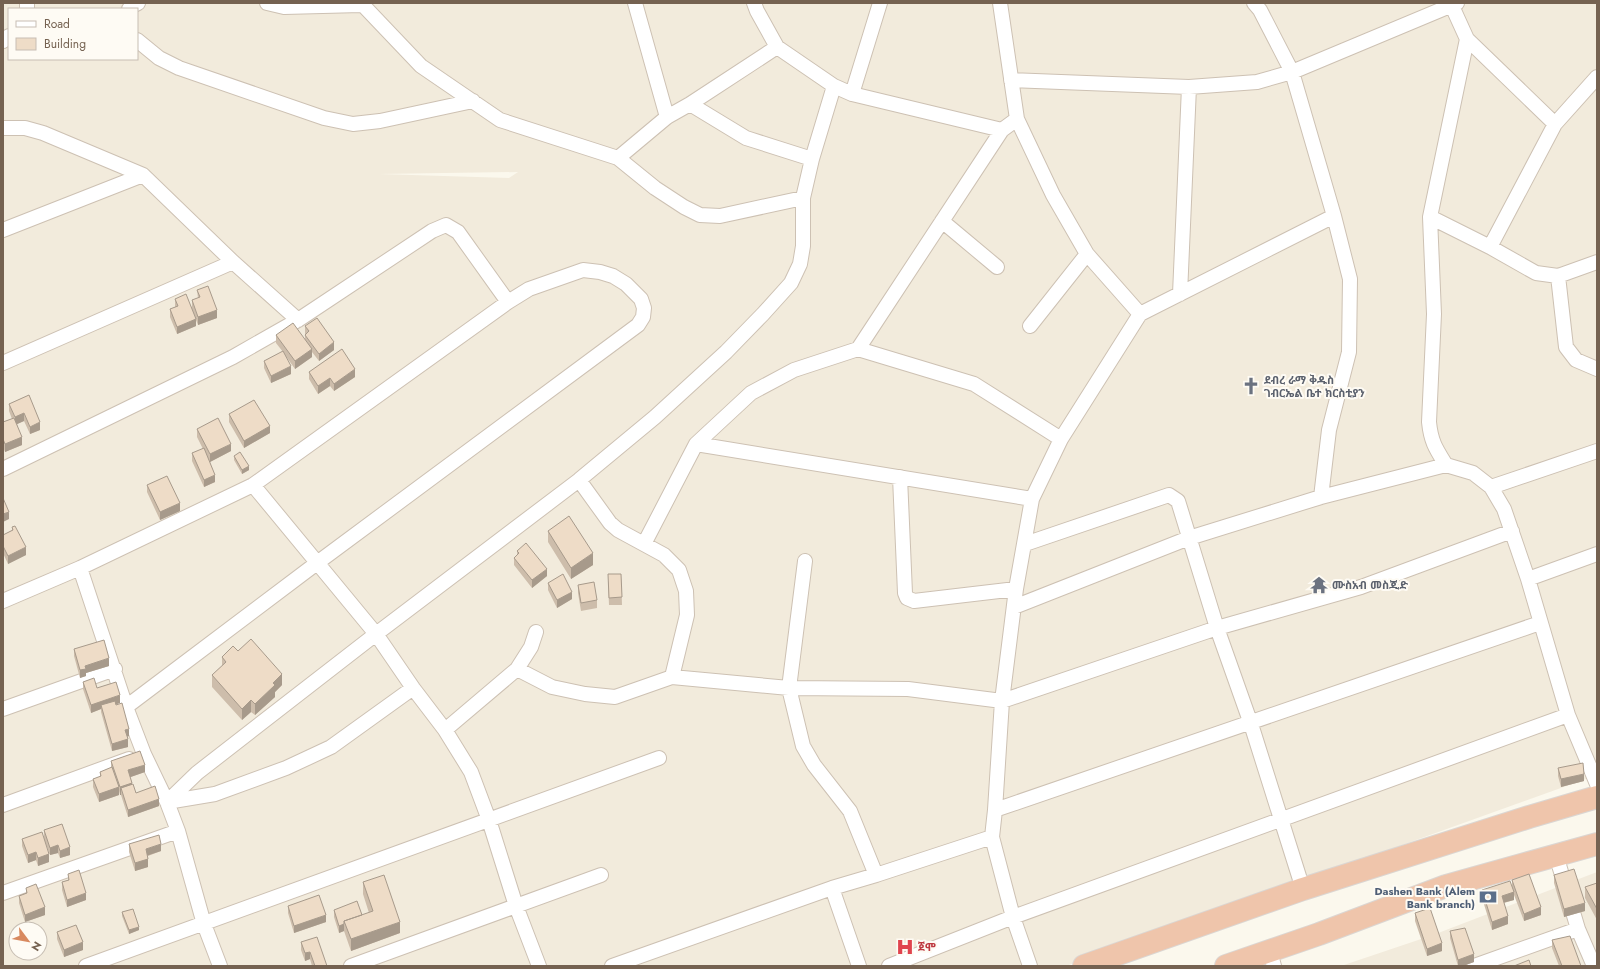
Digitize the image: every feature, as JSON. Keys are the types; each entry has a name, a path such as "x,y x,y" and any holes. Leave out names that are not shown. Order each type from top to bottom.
{"highway":[{"path":"1084,966 1303,889 1529,817 1597,797"},
{"path":"1226,966 1272,959 1446,886 1597,844"}],"street":[{"path":"129,8 138,3"},
{"path":"267,3 284,7 361,4 421,66 473,100 500,120 618,158 655,188 684,207 700,215 720,216 804,198"},
{"path":"635,3 667,117"},
{"path":"754,3 777,47 834,86 852,94 1002,130"},
{"path":"852,94 880,3"},
{"path":"1000,3 1017,119 1053,195 1087,254 1140,314"},
{"path":"1254,3 1260,10 1292,72 1334,216 1350,279 1349,352 1329,430 1321,497"},
{"path":"1011,80 1190,87 1257,82 1292,72 1455,5 1467,39 1555,124"},
{"path":"1446,465 1430,436 1434,314 1430,217 1467,39"},
{"path":"138,41 159,58 180,68 324,118 353,124 380,121 473,100"},
{"path":"618,158 667,117 690,104 777,47"},
{"path":"1490,247 1555,124 1597,77"},
{"path":"167,802 197,773 376,634 579,480 655,417 726,352 792,283 800,264 803,246 804,198 812,159 834,86"},
{"path":"1180,294 1190,87"},
{"path":"690,104 746,138 812,159"},
{"path":"858,349 1002,130 1017,119"},
{"path":"3,128 25,128 43,133 143,174 233,262 298,320"},
{"path":"3,230 143,174"},
{"path":"1030,966 1013,917 992,838 1002,701 1016,589 1032,499 1061,439 1140,314 1334,216"},
{"path":"1430,217 1490,247 1536,273 1558,276 1597,262"},
{"path":"942,221 997,267"},
{"path":"3,469 233,357 298,320 432,231 446,225 458,232 508,302"},
{"path":"1030,326 1087,254"},
{"path":"3,363 233,262"},
{"path":"3,601 80,568 252,485 508,302 529,289 583,270 613,276 626,284 641,299 644,308 643,317 638,325 126,707"},
{"path":"1558,276 1566,347 1576,360 1597,369"},
{"path":"644,544 696,444 750,392 794,370 858,349 974,384 1061,439"},
{"path":"696,444 1032,499"},
{"path":"1491,487 1597,451"},
{"path":"1014,607 1189,538 1321,497 1446,465 1473,473 1491,487 1504,509 1528,579 1568,715 1597,784"},
{"path":"900,477 905,593 907,598 914,601 1016,589"},
{"path":"579,480 610,523 618,530 664,555 679,570 686,591 687,614 672,677"},
{"path":"252,485 376,634 444,730 471,772 489,820 516,906 540,966"},
{"path":"1025,544 1169,495 1178,501 1217,628 1282,819 1303,889"},
{"path":"517,670 552,687 585,694 615,697 672,677 789,688 908,690 1002,701 1217,628 1360,587 1512,531"},
{"path":"1528,579 1597,554"},
{"path":"806,561 789,688 803,746 814,765 850,811 876,875"},
{"path":"80,568 115,669 126,707 144,754 167,802 178,831 204,924 220,966"},
{"path":"995,810 1250,724 1540,623"},
{"path":"444,730 517,670 531,647 536,632"},
{"path":"3,709 115,669"},
{"path":"167,802 215,794 286,768 331,747 413,688"},
{"path":"889,966 1013,917 1568,715"},
{"path":"3,805 144,754"},
{"path":"86,966 659,758"},
{"path":"3,893 178,831"},
{"path":"612,966 832,888 992,838"},
{"path":"1556,855 1578,929 1594,966"},
{"path":"350,966 601,875"},
{"path":"832,888 859,966"},
{"path":"1474,966 1578,929"}],"shaded area":[{"path":"3,3 1597,3 1597,775 1066,966 3,966","holes":["518,172 509,178 379,174"]},
{"path":"1597,872 1597,966 1341,966 1433,935"}],"building":[{"path":"208,286 217,310 198,317 192,300 200,297 197,290"},
{"path":"186,294 196,319 177,327 170,309 178,306 175,299"},
{"path":"317,318 334,342 319,354 305,335 309,331 305,326"},
{"path":"293,323 312,349 295,361 276,335"},
{"path":"342,349 355,369 334,384 330,378 318,386 309,372"},
{"path":"283,351 291,366 271,376 264,361"},
{"path":"29,395 40,422 30,427 24,413 15,417 9,404"},
{"path":"254,400 270,426 244,441 229,414"},
{"path":"14,418 22,437 5,444 3,439 3,422"},
{"path":"218,418 231,444 210,454 197,429"},
{"path":"204,448 215,475 204,480 192,453"},
{"path":"240,452 249,466 242,470 234,456"},
{"path":"167,476 180,503 160,512 147,485"},
{"path":"3,498 9,512 3,514"},
{"path":"569,516 593,553 571,568 548,531"},
{"path":"15,526 26,547 8,556 3,546 3,535 13,530 12,527"},
{"path":"526,543 547,569 532,580 514,558 519,553 517,551"},
{"path":"563,574 572,592 557,600 548,583"},
{"path":"608,574 621,574 622,597 609,598"},
{"path":"594,582 597,600 581,603 578,585"},
{"path":"251,639 282,674 273,683 275,685 255,704 251,700 242,709 212,675 226,662 222,657 233,646 238,651"},
{"path":"104,640 109,658 85,666 86,669 80,670 74,649"},
{"path":"94,678 97,688 116,682 120,695 91,705 83,682"},
{"path":"115,701 116,705 122,703 129,729 125,730 128,739 112,744 101,705"},
{"path":"140,751 145,765 128,770 132,783 120,787 111,761"},
{"path":"1583,763 1584,774 1561,779 1558,768"},
{"path":"112,767 119,787 99,794 93,779 101,776 100,772"},
{"path":"133,784 136,793 155,786 159,799 128,810 121,788"},
{"path":"62,824 70,847 60,851 58,845 50,848 44,830"},
{"path":"42,832 49,854 38,858 36,852 28,855 22,839"},
{"path":"159,835 161,844 146,849 148,859 135,863 129,844"},
{"path":"1574,869 1585,903 1564,909 1554,875"},
{"path":"79,870 86,893 67,900 62,882 69,880 68,874"},
{"path":"1529,874 1541,907 1524,914 1512,880"},
{"path":"384,875 400,922 351,939 344,921 373,911 363,882"},
{"path":"1510,881 1514,892 1502,896 1508,916 1492,922 1482,890"},
{"path":"1597,883 1597,909 1585,887"},
{"path":"36,884 45,907 25,915 19,896 27,893 26,888"},
{"path":"319,895 326,915 294,926 288,906"},
{"path":"357,901 362,915 344,921 344,924 339,926 334,910"},
{"path":"1430,908 1442,943 1427,949 1415,913"},
{"path":"133,909 139,927 129,930 122,912"},
{"path":"76,925 83,942 64,950 57,932"},
{"path":"1465,928 1474,954 1458,960 1450,931"},
{"path":"1570,936 1581,966 1562,966 1552,940"},
{"path":"317,937 327,966 315,966 310,952 305,953 301,942"},
{"path":"1529,960 1531,966 1514,966"}],"place":[{"name":"ደብረ ራማ ቅዱስ ገብርኤል ቤተ ክርስቲያን","path":"1251,386"},
{"name":"ሙስአብ መስጂድ","path":"1319,585"},
{"name":"Dashen Bank (Alem Bank branch)","path":"1488,897"},
{"name":"ጀሞ","path":"905,947"}]}
